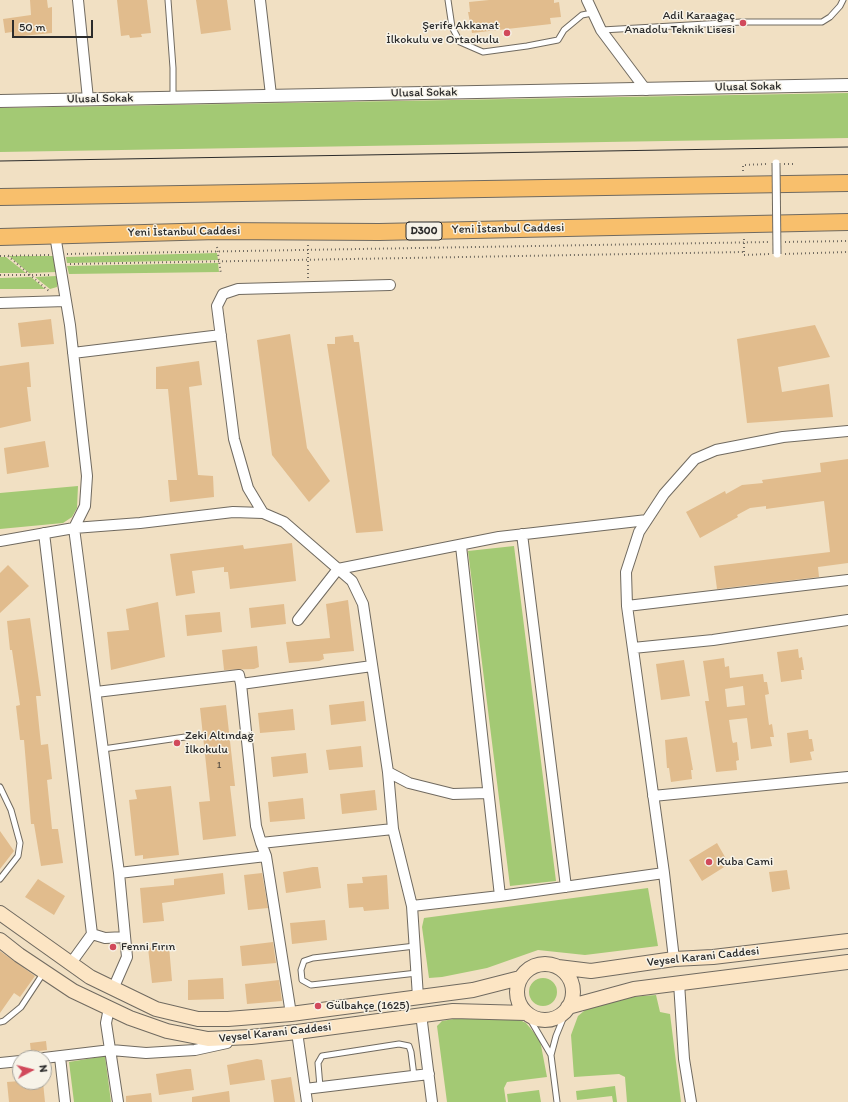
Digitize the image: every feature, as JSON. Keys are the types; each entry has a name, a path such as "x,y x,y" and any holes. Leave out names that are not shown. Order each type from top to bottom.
{"highway":[{"path":"0,197 848,183"},
{"name":"Yeni İstanbul Caddesi","path":"0,237 217,231 379,232 848,222"}],"main road":[{"name":"Veysel Karani Caddesi","path":"0,913 90,977 156,1009 198,1019 248,1018 291,1014 473,990 520,978"},
{"name":"Veysel Karani Caddesi","path":"0,940 73,991 130,1018 167,1031 208,1039 251,1037 297,1032 453,1011 526,1013"},
{"name":"Veysel Karani Caddesi","path":"558,967 591,971 674,959 713,957 848,941"},
{"name":"Veysel Karani Caddesi","path":"568,1007 634,989 848,962"},
{"path":"546,964 558,967 570,980 572,998 568,1007 562,1014 553,1018 544,1020 534,1018 526,1013 520,1005 517,996 517,987 520,978 525,971 533,966 546,964"}],"street":[{"path":"78,0 88,99"},
{"path":"260,0 271,95"},
{"path":"587,0 601,30 646,90"},
{"name":"Ulusal Sokak","path":"0,101 848,85"},
{"path":"776,164 777,254"},
{"path":"55,235 73,353 87,476 85,506 74,528 96,692 127,956 113,988"},
{"path":"263,512 248,488 234,439 217,306 223,294 238,289 390,285"},
{"path":"0,303 65,301"},
{"path":"73,353 221,336"},
{"path":"674,959 664,873 627,606 626,572 639,532 664,494 695,459 716,450 783,437 848,431"},
{"path":"0,541 74,528 140,523 233,512 263,512 284,522 352,581 363,604 388,772 393,829 412,906 418,997"},
{"path":"298,620 338,569 522,534 646,520"},
{"path":"44,533 92,934 71,963"},
{"path":"522,534 566,887"},
{"path":"460,546 500,896"},
{"path":"627,606 848,580"},
{"path":"633,648 713,640 848,620"},
{"path":"241,684 372,666"},
{"path":"96,692 239,675 256,826 266,856 291,1014"},
{"path":"388,772 409,783 453,794 488,793"},
{"path":"653,796 848,777"},
{"path":"261,843 393,829"},
{"path":"118,873 266,856"},
{"path":"412,906 500,896 664,873"},
{"path":"92,934 105,938 125,937"},
{"path":"679,984 684,1059 691,1102"},
{"path":"109,1008 106,1023 118,1102"},
{"path":"422,1014 432,1102"},
{"path":"297,1032 307,1102"},
{"path":"52,1058 111,1050 146,1053 195,1050 251,1037"},
{"path":"60,1057 65,1102"},
{"path":"0,1063 12,1062"},
{"path":"305,1089 429,1074"}],"lane":[{"path":"168,0 173,68 173,97"},
{"path":"448,0 452,27 460,42 483,52 558,40 564,30 582,15 592,13"},
{"path":"601,30 741,22 822,22 830,17 840,6 843,0"},
{"path":"103,749 185,736"},
{"path":"0,786 12,810 20,843 18,856 0,879"},
{"path":"415,946 312,958 304,961 301,970 302,980 311,985 417,973"},
{"path":"0,1022 4,1021 21,1006 44,972"},
{"path":"557,1102 551,1055 556,1036 568,1007"},
{"path":"526,1013 551,1055"},
{"path":"320,1087 318,1063 322,1056 399,1044 409,1046 412,1052 414,1076"}],"path":[{"path":"743,165 796,164"},
{"path":"744,238 744,252"},
{"path":"783,242 848,241"},
{"path":"69,254 775,242"},
{"path":"308,245 308,281"},
{"path":"217,246 221,274"},
{"path":"67,264 744,252 744,255 848,252"},
{"path":"0,256 53,255"},
{"path":"7,256 65,301"},
{"path":"0,275 58,274"}],"green space":[{"path":"848,93 848,138 0,152 0,108"},
{"path":"217,253 218,260 67,263 66,257"},
{"path":"9,256 54,256 56,272 29,273"},
{"path":"0,257 6,257 26,273 0,273"},
{"path":"218,263 219,272 69,274 67,266"},
{"path":"57,276 57,287 50,289 35,277"},
{"path":"31,277 45,289 0,289 0,278"},
{"path":"78,486 77,508 72,517 63,523 0,529 0,493"},
{"path":"514,546 556,881 510,886 468,551"},
{"path":"648,888 658,946 585,955 538,950 487,968 442,977 429,978 422,927 424,918"},
{"path":"543,978 553,982 557,992 553,1002 543,1006 533,1002 529,992 533,982"},
{"path":"656,995 660,1012 670,1014 681,1102 627,1102 625,1077 619,1074 574,1077 571,1035 578,1016 590,1006 617,998"},
{"path":"477,1015 514,1017 526,1023 540,1040 547,1077 507,1082 504,1088 506,1102 447,1102 437,1026 442,1021"},
{"path":"105,1056 111,1102 74,1102 69,1062"},
{"path":"615,1086 617,1102 613,1102 612,1096 577,1100 576,1091"},
{"path":"539,1090 541,1102 508,1102 507,1094"}],"building":[{"path":"30,0 47,0 48,8 52,7 52,33 12,37 12,32 5,33 3,19 31,15"},
{"path":"117,0 147,0 151,33 141,34 142,37 130,38 129,35 121,36"},
{"path":"196,0 227,0 231,30 201,34"},
{"path":"489,0 554,0 554,3 559,2 561,17 550,18 551,24 472,33 468,12 470,12 469,2"},
{"path":"51,319 54,344 21,347 18,323"},
{"path":"815,325 830,357 778,367 782,392 829,384 833,417 747,423 737,339"},
{"path":"290,334 307,448 330,481 309,502 272,455 257,340"},
{"path":"353,335 354,342 359,342 383,531 356,533 327,344 335,344 335,337"},
{"path":"199,361 202,385 189,387 198,475 213,476 214,497 170,502 168,480 177,480 168,389 156,389 156,367"},
{"path":"29,362 31,387 27,387 31,421 0,428 0,366"},
{"path":"45,441 49,467 7,474 4,448"},
{"path":"848,459 848,563 818,567 819,577 717,589 714,566 830,552 824,501 766,509 766,506 750,508 737,515 738,517 700,538 686,512 725,491 726,494 742,485 763,483 762,480 821,472 820,463"},
{"path":"292,543 296,581 230,589 228,572 224,572 224,567 192,571 195,593 176,596 170,554 243,545 244,549"},
{"path":"8,565 29,586 0,613 0,573"},
{"path":"348,600 354,651 323,654 324,659 319,661 289,663 286,642 330,638 326,604"},
{"path":"158,602 165,657 111,670 107,632 129,630 126,609"},
{"path":"284,604 286,624 251,628 249,608"},
{"path":"220,612 222,632 187,636 185,615"},
{"path":"30,618 41,696 36,696 41,745 48,744 52,779 47,780 52,829 58,829 63,863 41,866 34,824 31,824 24,740 20,740 16,706 20,705 12,650 10,650 7,621"},
{"path":"257,646 259,667 254,669 224,670 222,650"},
{"path":"798,649 799,658 802,657 804,670 801,670 802,679 781,682 777,652"},
{"path":"724,658 725,667 729,666 730,678 763,674 764,682 767,682 769,694 765,695 769,725 772,724 774,737 770,737 772,746 751,749 747,718 729,720 733,743 737,742 739,760 736,761 737,770 716,772 705,701 709,701 703,661","holes":["743,686 745,705 727,707 725,689"]},
{"path":"684,660 690,696 661,700 656,664"},
{"path":"364,701 366,721 331,725 329,705"},
{"path":"226,705 235,786 230,786 236,836 203,840 199,802 210,801 200,708"},
{"path":"293,709 295,730 260,733 258,713"},
{"path":"808,730 809,739 812,739 814,751 810,752 812,760 790,763 787,733"},
{"path":"687,737 693,770 691,770 692,779 671,782 669,768 667,768 665,740"},
{"path":"361,746 363,767 329,770 326,750"},
{"path":"306,753 308,773 273,777 271,757"},
{"path":"171,786 179,855 143,859 143,855 135,856 129,800 137,799 135,790"},
{"path":"375,790 377,810 342,814 340,794"},
{"path":"303,798 305,819 270,822 268,802"},
{"path":"0,831 14,851 0,869"},
{"name":"Kuba Cami","path":"717,843 729,864 702,881 689,860"},
{"path":"318,867 321,888 286,893 283,872"},
{"path":"787,870 790,889 772,892 769,872"},
{"path":"223,873 225,894 162,903 164,921 143,923 140,888 174,885 174,879"},
{"path":"262,873 268,908 248,910 244,875"},
{"path":"387,875 389,909 364,911 363,907 349,908 347,884 363,883 362,877"},
{"path":"38,879 65,896 54,915 25,897"},
{"path":"325,920 327,940 292,944 290,923"},
{"path":"273,942 276,963 242,966 240,946"},
{"path":"169,946 172,981 152,983 148,948"},
{"path":"0,951 35,976 20,997 14,993 0,1013"},
{"path":"223,978 224,999 188,1000 188,980"},
{"path":"279,980 282,1001 247,1004 245,984"},
{"path":"46,1041 47,1050 31,1050 30,1043"},
{"path":"257,1059 262,1060 265,1080 230,1085 227,1065"},
{"path":"191,1069 194,1090 159,1095 156,1074"},
{"path":"291,1077 295,1102 274,1102 271,1080"},
{"path":"7,1082 12,1082 12,1090 44,1090 45,1102 9,1102"},
{"path":"229,1091 230,1102 192,1102 192,1097"},
{"path":"151,1093 152,1102 126,1102 126,1096"}],"tram line":[{"path":"0,161 848,147"}],"place":[{"name":"Adil Karaağaç Anadolu Teknik Lisesi","path":"743,23"},
{"name":"Şerife Akkanat İlkokulu ve Ortaokulu","path":"507,33"},
{"name":"Zeki Altındağ İlkokulu","path":"177,743"},
{"name":"Kuba Cami","path":"709,862"},
{"name":"Fenni Fırın","path":"113,947"},
{"name":"Gülbahçe (1625)","path":"318,1006"}]}
